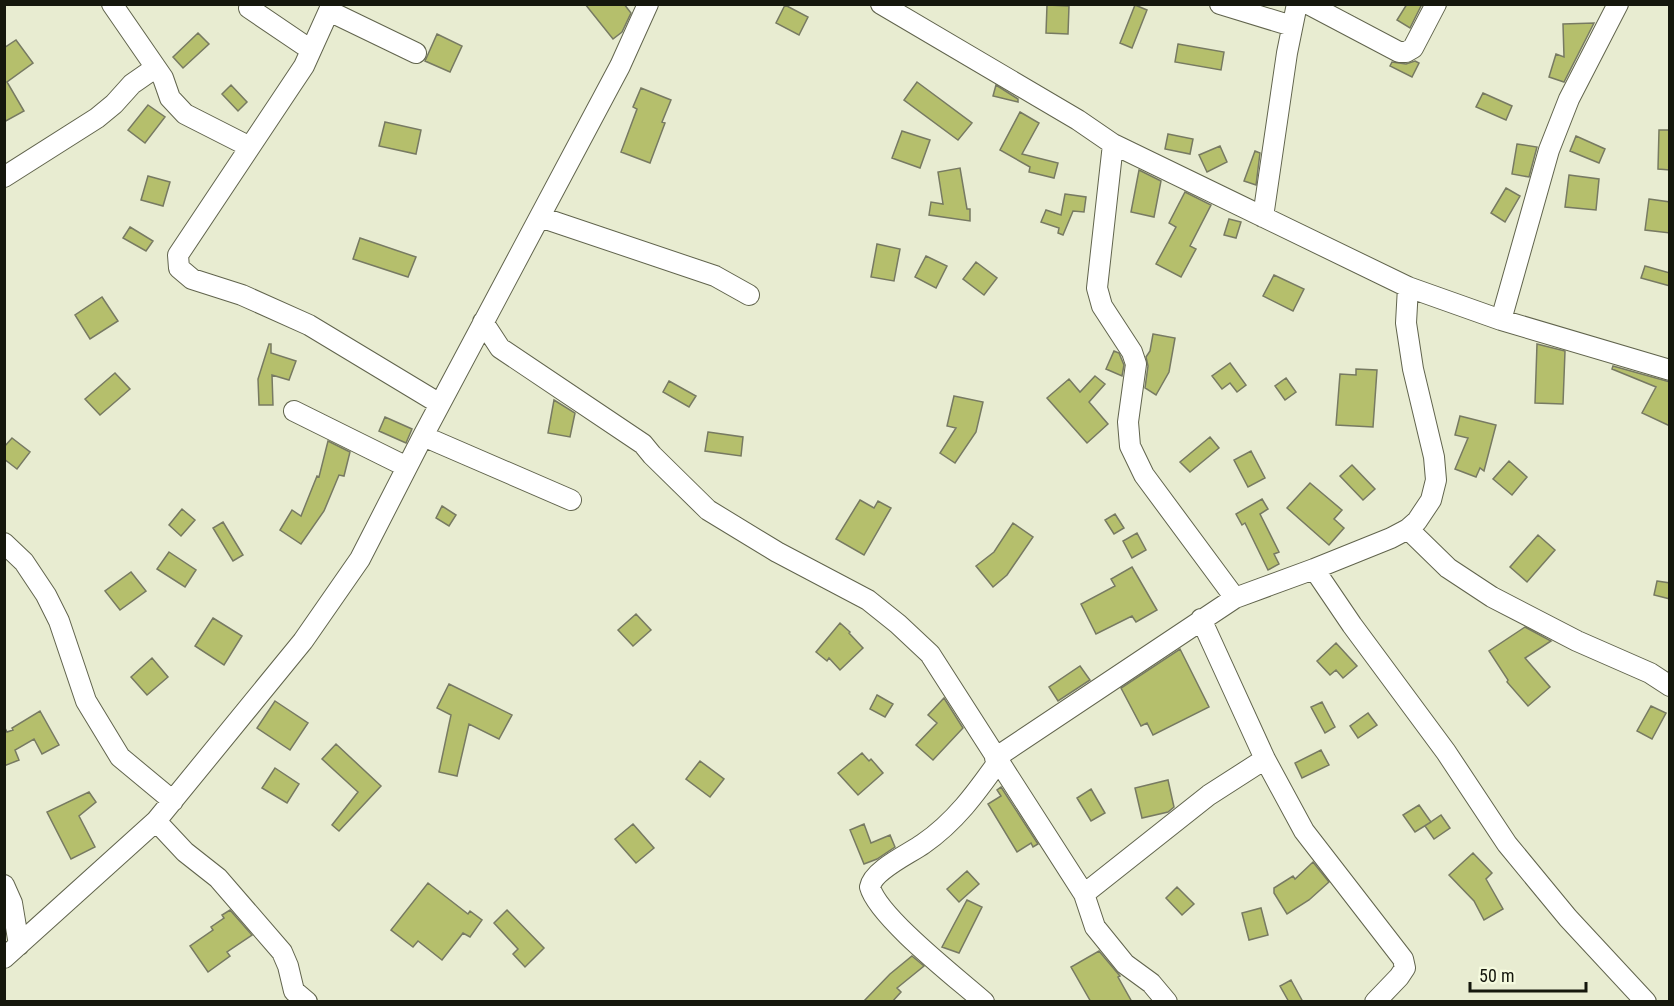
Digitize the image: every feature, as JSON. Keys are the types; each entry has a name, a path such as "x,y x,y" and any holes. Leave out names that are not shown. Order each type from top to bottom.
{"street":[{"path":"112,4 163,78 170,98 185,114 250,147"},
{"path":"12,952 156,821 303,640 360,559 620,66 648,4"},
{"path":"881,4 1078,120 1113,144 1408,287 1501,320 1670,370"},
{"path":"1220,4 1292,26"},
{"path":"1263,217 1297,4"},
{"path":"1308,4 1400,52 1413,48 1436,4"},
{"path":"1501,320 1549,150 1569,99 1618,4"},
{"path":"249,8 311,50"},
{"path":"416,52 330,8 304,66 178,255 179,268 192,279 242,295 309,326 440,404"},
{"path":"4,177 97,118 114,104 132,84 155,68"},
{"path":"1113,144 1097,288 1102,306 1132,352 1136,364 1128,422 1130,446 1144,475 1235,598"},
{"path":"540,217 715,276 749,295"},
{"path":"984,1002 915,942 877,901 870,887 871,881 949,824 970,802 997,760 1201,619 1235,598 1314,569 1408,530 1418,521 1431,500 1436,480 1434,458 1413,369 1406,324 1408,287"},
{"path":"483,322 500,348 643,444 708,510 777,552 861,596 885,613 930,654 1084,894 1095,927 1125,964 1151,983 1167,1002"},
{"path":"470,349 500,348"},
{"path":"294,411 406,468"},
{"path":"423,436 571,500"},
{"path":"1408,530 1448,568 1492,597 1577,642 1650,673 1670,686"},
{"path":"4,543 24,562 50,602 59,621 86,701 120,757 173,801"},
{"path":"1314,569 1352,625 1446,752 1508,844 1568,918 1646,1002"},
{"path":"1201,619 1265,759 1304,831 1403,959 1405,968 1400,977 1375,1002"},
{"path":"1084,894 1209,795 1265,759"},
{"path":"156,821 185,852 218,878 282,952 294,991 307,1002"},
{"path":"8,894 44,923"},
{"path":"8,894 12,952"}],"building":[{"path":"585,4 624,4 631,13 622,32 613,39"},
{"path":"1407,4 1422,4 1410,28 1397,20"},
{"path":"785,5 808,17 799,35 776,23"},
{"path":"1047,5 1069,6 1068,34 1046,33"},
{"path":"1135,5 1147,10 1132,48 1120,43"},
{"path":"1594,23 1564,82 1549,77 1556,54 1564,57 1563,24"},
{"path":"198,33 209,44 183,68 173,57"},
{"path":"437,34 462,46 450,72 425,61"},
{"path":"16,40 33,63 7,82 24,111 4,122 4,48"},
{"path":"1178,44 1224,52 1221,70 1175,62"},
{"path":"1415,61 1419,63 1412,77 1390,66 1392,62 1406,64"},
{"path":"917,82 972,123 958,140 904,100"},
{"path":"231,85 247,102 238,111 222,94"},
{"path":"996,85 1018,99 1018,102 993,96"},
{"path":"641,88 671,100 650,163 621,152 637,109 633,107"},
{"path":"1483,93 1512,106 1506,120 1476,107"},
{"path":"148,105 165,117 145,143 128,130"},
{"path":"1020,112 1039,123 1022,154 1058,163 1054,178 1029,172 1030,167 1000,150"},
{"path":"385,122 421,130 416,154 379,146"},
{"path":"1659,130 1670,130 1670,170 1658,169"},
{"path":"902,131 930,140 920,168 892,158"},
{"path":"1168,134 1193,139 1190,154 1165,149"},
{"path":"1576,136 1605,149 1599,163 1570,151"},
{"path":"1517,144 1537,147 1529,177 1512,174"},
{"path":"1220,146 1227,162 1207,172 1199,155"},
{"path":"1255,151 1260,153 1256,185 1244,181"},
{"path":"960,168 967,209 970,209 970,221 929,215 931,202 943,204 938,172"},
{"path":"1139,170 1161,181 1154,217 1131,212"},
{"path":"1569,175 1599,179 1596,210 1565,207"},
{"path":"148,176 170,182 163,206 141,200"},
{"path":"1506,188 1520,196 1505,222 1491,213"},
{"path":"1185,192 1211,205 1190,246 1196,249 1181,277 1156,264 1176,227 1169,223"},
{"path":"1065,194 1086,197 1084,212 1073,211 1063,235 1058,233 1059,228 1041,222 1046,210 1061,215"},
{"path":"1649,199 1670,202 1670,233 1645,230"},
{"path":"1229,219 1241,222 1236,238 1224,235"},
{"path":"130,227 153,241 146,251 123,238"},
{"path":"360,238 416,257 408,277 353,259"},
{"path":"877,244 900,249 894,281 871,277"},
{"path":"926,256 947,266 936,288 915,277"},
{"path":"976,262 997,278 984,295 963,279"},
{"path":"1645,266 1670,273 1670,286 1641,278"},
{"path":"1274,275 1304,289 1293,311 1263,296"},
{"path":"102,297 118,321 90,339 75,315"},
{"path":"1153,334 1175,338 1169,372 1156,395 1145,388 1148,366 1146,357 1150,351"},
{"path":"269,344 271,344 271,353 296,361 289,380 272,375 273,405 259,405 258,379"},
{"path":"1537,344 1565,351 1563,404 1535,403"},
{"path":"1114,351 1119,353 1124,365 1122,376 1106,369"},
{"path":"1230,363 1246,385 1237,392 1230,383 1222,389 1212,376"},
{"path":"1613,366 1670,382 1670,426 1642,413 1656,387 1612,369"},
{"path":"1356,369 1377,370 1373,427 1336,425 1340,374 1356,375"},
{"path":"115,373 130,389 100,415 85,399"},
{"path":"1095,376 1105,384 1089,402 1108,424 1087,443 1047,398 1069,379 1080,392"},
{"path":"1286,378 1296,392 1285,400 1275,386"},
{"path":"669,381 696,396 689,407 663,392"},
{"path":"954,396 983,402 976,432 955,463 940,453 956,428 947,426"},
{"path":"554,400 575,413 570,437 548,433"},
{"path":"1460,416 1496,425 1484,471 1480,468 1476,477 1455,469 1468,438 1455,435"},
{"path":"385,417 412,429 406,443 379,431"},
{"path":"708,432 743,437 741,456 705,451"},
{"path":"1210,437 1219,448 1190,472 1180,462"},
{"path":"12,438 30,452 17,469 4,459 4,447"},
{"path":"328,441 350,452 344,476 339,475 324,511 301,544 280,530 292,510 301,516 317,476 319,477"},
{"path":"1251,451 1265,478 1248,487 1234,460"},
{"path":"1509,461 1527,477 1512,495 1493,479"},
{"path":"1352,465 1375,489 1363,500 1340,476"},
{"path":"1310,483 1342,510 1334,519 1344,528 1329,545 1287,508"},
{"path":"1262,499 1268,509 1260,514 1279,552 1274,554 1279,564 1268,570 1245,523 1242,525 1236,514"},
{"path":"860,500 874,508 878,501 891,508 864,555 836,539"},
{"path":"442,506 456,515 449,526 436,518"},
{"path":"182,509 195,520 181,536 169,525"},
{"path":"1115,514 1124,528 1114,534 1105,520"},
{"path":"223,522 243,555 233,561 213,528"},
{"path":"1013,523 1033,537 1007,575 993,587 976,566 994,552"},
{"path":"1137,533 1146,550 1132,558 1123,541"},
{"path":"1538,535 1555,550 1527,582 1510,567"},
{"path":"169,552 196,570 185,587 157,569"},
{"path":"1132,567 1157,610 1136,622 1132,616 1096,634 1081,604 1115,586 1111,579"},
{"path":"131,572 146,591 120,610 105,591"},
{"path":"1657,581 1670,583 1670,599 1654,595"},
{"path":"636,614 651,630 633,646 618,630"},
{"path":"213,618 242,636 224,665 195,646"},
{"path":"840,623 863,648 840,670 829,658 827,661 816,652"},
{"path":"1525,627 1551,641 1525,658 1550,687 1528,706 1507,682 1508,680 1489,651"},
{"path":"1336,643 1357,666 1343,678 1336,670 1330,675 1317,661"},
{"path":"1180,649 1209,707 1153,735 1147,723 1141,726 1121,688"},
{"path":"152,658 168,677 147,695 131,677"},
{"path":"1080,666 1090,680 1058,701 1049,687"},
{"path":"449,684 512,715 499,739 469,724 457,776 439,772 451,715 437,708"},
{"path":"877,695 893,704 885,717 870,709"},
{"path":"944,698 963,728 933,760 916,745 937,723 928,715"},
{"path":"275,701 308,723 290,750 257,728"},
{"path":"1322,702 1335,727 1325,733 1311,707"},
{"path":"1651,706 1666,713 1652,739 1637,731"},
{"path":"40,711 59,745 42,754 34,739 15,750 19,760 4,766 4,726 7,732 13,730 12,728"},
{"path":"1368,713 1377,725 1358,738 1350,726"},
{"path":"336,744 381,786 339,831 332,825 358,792 322,759"},
{"path":"1321,750 1329,765 1302,778 1295,763"},
{"path":"862,753 869,761 871,759 883,773 858,795 838,773"},
{"path":"700,761 724,779 710,797 686,779"},
{"path":"275,768 299,784 287,803 262,788"},
{"path":"1168,780 1174,807 1168,812 1142,818 1135,788"},
{"path":"1001,787 1038,844 1033,847 1031,843 1017,852 988,804 1001,796 997,790"},
{"path":"1091,789 1105,813 1091,821 1077,798"},
{"path":"89,792 96,802 79,816 95,847 71,859 47,812"},
{"path":"1419,805 1431,822 1415,832 1403,815"},
{"path":"1441,815 1450,828 1434,839 1425,826"},
{"path":"633,824 654,848 636,863 615,839"},
{"path":"864,824 871,843 890,835 895,847 877,859 864,864 850,830"},
{"path":"1473,853 1492,873 1486,879 1503,909 1484,920 1474,901 1449,875"},
{"path":"1313,862 1329,882 1309,900 1287,914 1274,893 1274,888 1293,876 1295,879"},
{"path":"967,871 979,884 959,902 947,889"},
{"path":"428,883 468,914 470,911 482,920 470,937 463,933 442,960 418,941 413,947 391,930"},
{"path":"1177,887 1194,904 1182,915 1166,898"},
{"path":"967,900 982,907 959,953 942,947"},
{"path":"1261,908 1268,935 1249,940 1242,913"},
{"path":"230,910 252,935 227,952 230,956 208,972 190,946 213,930 211,927 224,918 222,915"},
{"path":"507,910 544,948 525,967 513,954 518,949 494,923"},
{"path":"1099,951 1120,976 1118,977 1132,1002 1091,1002 1071,967"},
{"path":"912,956 924,966 897,988 901,992 892,1002 863,1002 890,974"},
{"path":"1291,980 1303,1002 1289,1002 1280,986"}]}
